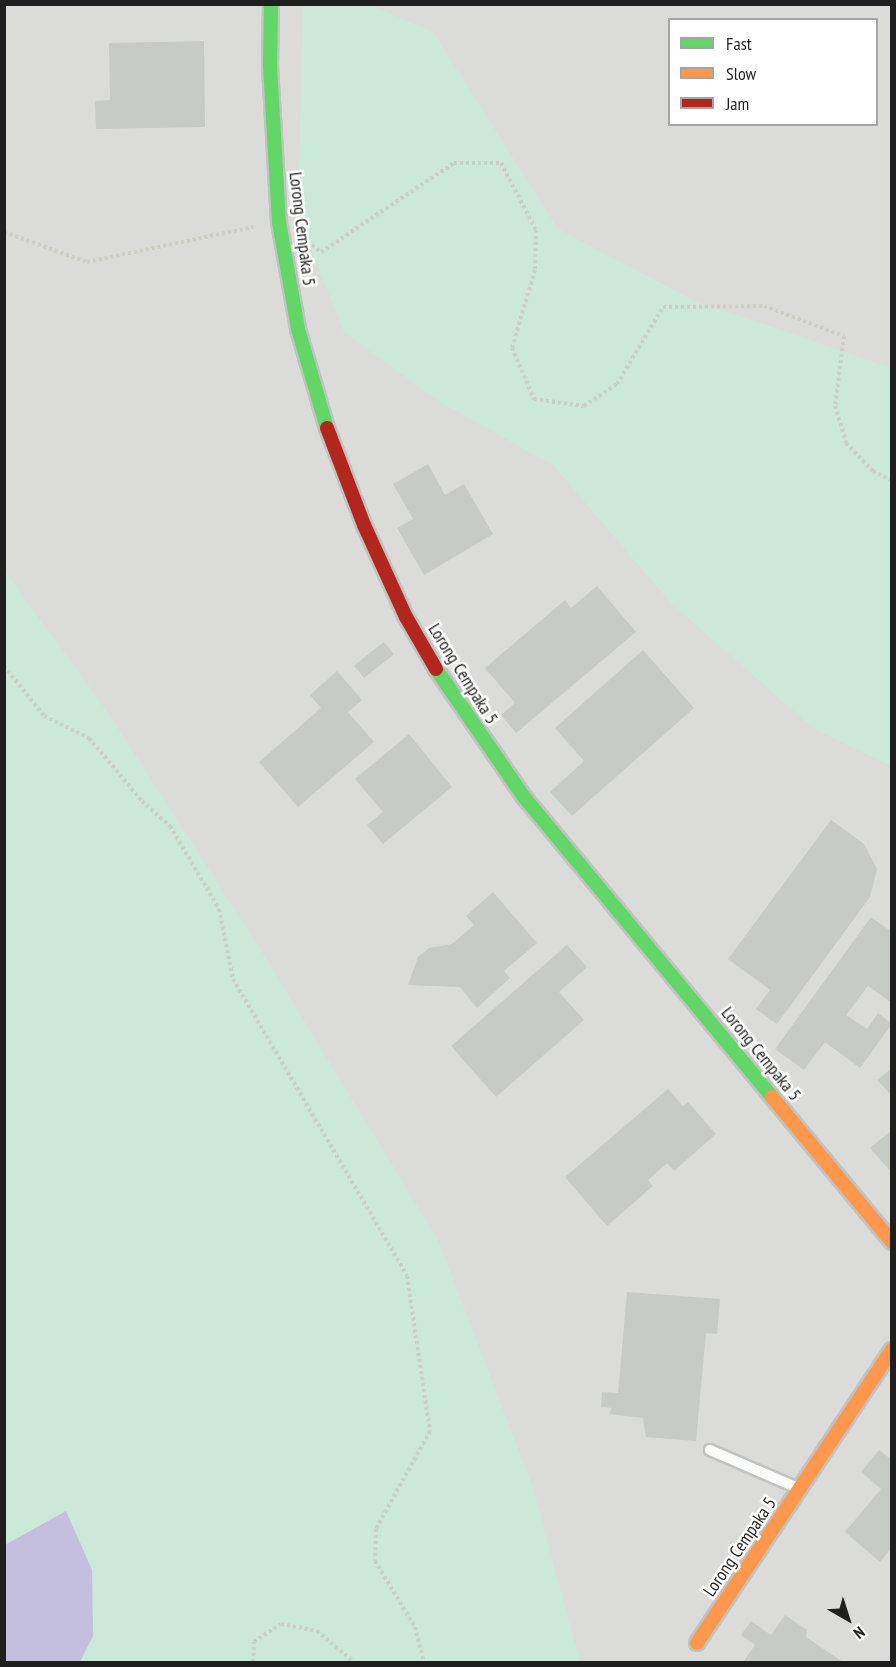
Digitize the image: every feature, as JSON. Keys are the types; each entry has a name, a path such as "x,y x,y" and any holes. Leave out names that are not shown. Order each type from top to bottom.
{"street":[{"name":"Lorong Cempaka 5","path":"271,4 270,66 279,222 298,329 326,424 368,535 406,616 456,703 524,797 891,1242"},
{"name":"Lorong Cempaka 5","path":"697,1643 891,1350"}],"lane":[{"path":"710,1450 801,1489"}],"path":[{"path":"4,232 87,261 279,222 321,252 454,163 501,163 536,230 535,270 512,348 534,399 584,406 617,384 663,307 764,306 844,336 835,406 846,443 873,471 891,481"},
{"path":"4,666 44,716 89,738 142,801 170,826 219,909 233,979 407,1276 430,1431 376,1529 375,1561 415,1627 424,1662"},
{"path":"253,1662 254,1642 281,1624 317,1631 354,1662"}],"shaded area":[{"path":"5,5 891,5 891,1662 5,1662"},
{"path":"66,1511 92,1570 93,1636 80,1662 5,1662 5,1545"}],"green space":[{"path":"303,5 370,5 433,32 558,229 693,300 891,368 891,766 813,728 670,602 553,465 440,402 344,332 298,216"},
{"path":"4,570 109,714 262,952 438,1240 533,1488 580,1662 5,1662"}],"building":[{"path":"204,41 205,127 96,129 95,101 110,100 109,43"},
{"path":"428,464 445,495 464,484 493,534 424,575 397,528 413,519 393,484"},
{"path":"597,586 636,632 516,733 501,715 515,703 485,668 565,600 571,608"},
{"path":"384,642 394,655 364,678 354,665"},
{"path":"643,650 694,708 572,816 550,792 584,761 555,728"},
{"path":"337,671 362,700 348,712 374,742 298,807 259,762 321,708 310,695"},
{"path":"409,734 452,787 383,844 367,825 383,812 355,779"},
{"path":"831,820 864,844 877,869 870,897 777,1024 756,1009 770,990 728,959"},
{"path":"493,892 537,943 504,971 510,978 477,1008 460,987 408,985 418,957 429,948 452,944 474,925 466,916"},
{"path":"871,917 892,932 892,1003 868,986 846,1015 867,1029 878,1013 892,1024 860,1068 825,1042 804,1070 775,1049"},
{"path":"567,945 587,967 559,992 584,1020 496,1097 451,1046"},
{"path":"892,1068 892,1096 877,1080"},
{"path":"668,1089 683,1106 688,1102 716,1134 674,1171 667,1163 648,1180 653,1186 607,1226 565,1177"},
{"path":"892,1130 892,1173 870,1148"},
{"path":"627,1292 720,1299 717,1334 706,1333 696,1441 646,1437 643,1418 609,1414 612,1408 601,1407 602,1392 618,1393"},
{"path":"879,1450 892,1460 892,1554 889,1551 880,1562 845,1532 881,1489 861,1472"},
{"path":"785,1615 807,1630 806,1637 843,1662 743,1662 755,1645 741,1635 751,1621 771,1635"}],"traffic: fast":[{"path":"271,4 270,66 279,222 298,329 327,428"},
{"path":"436,669 524,797 772,1097"}],"traffic: slow":[{"path":"772,1097 892,1242"},
{"path":"697,1643 892,1350"}],"traffic: jam":[{"path":"327,428 364,525 406,617 436,669"}]}
